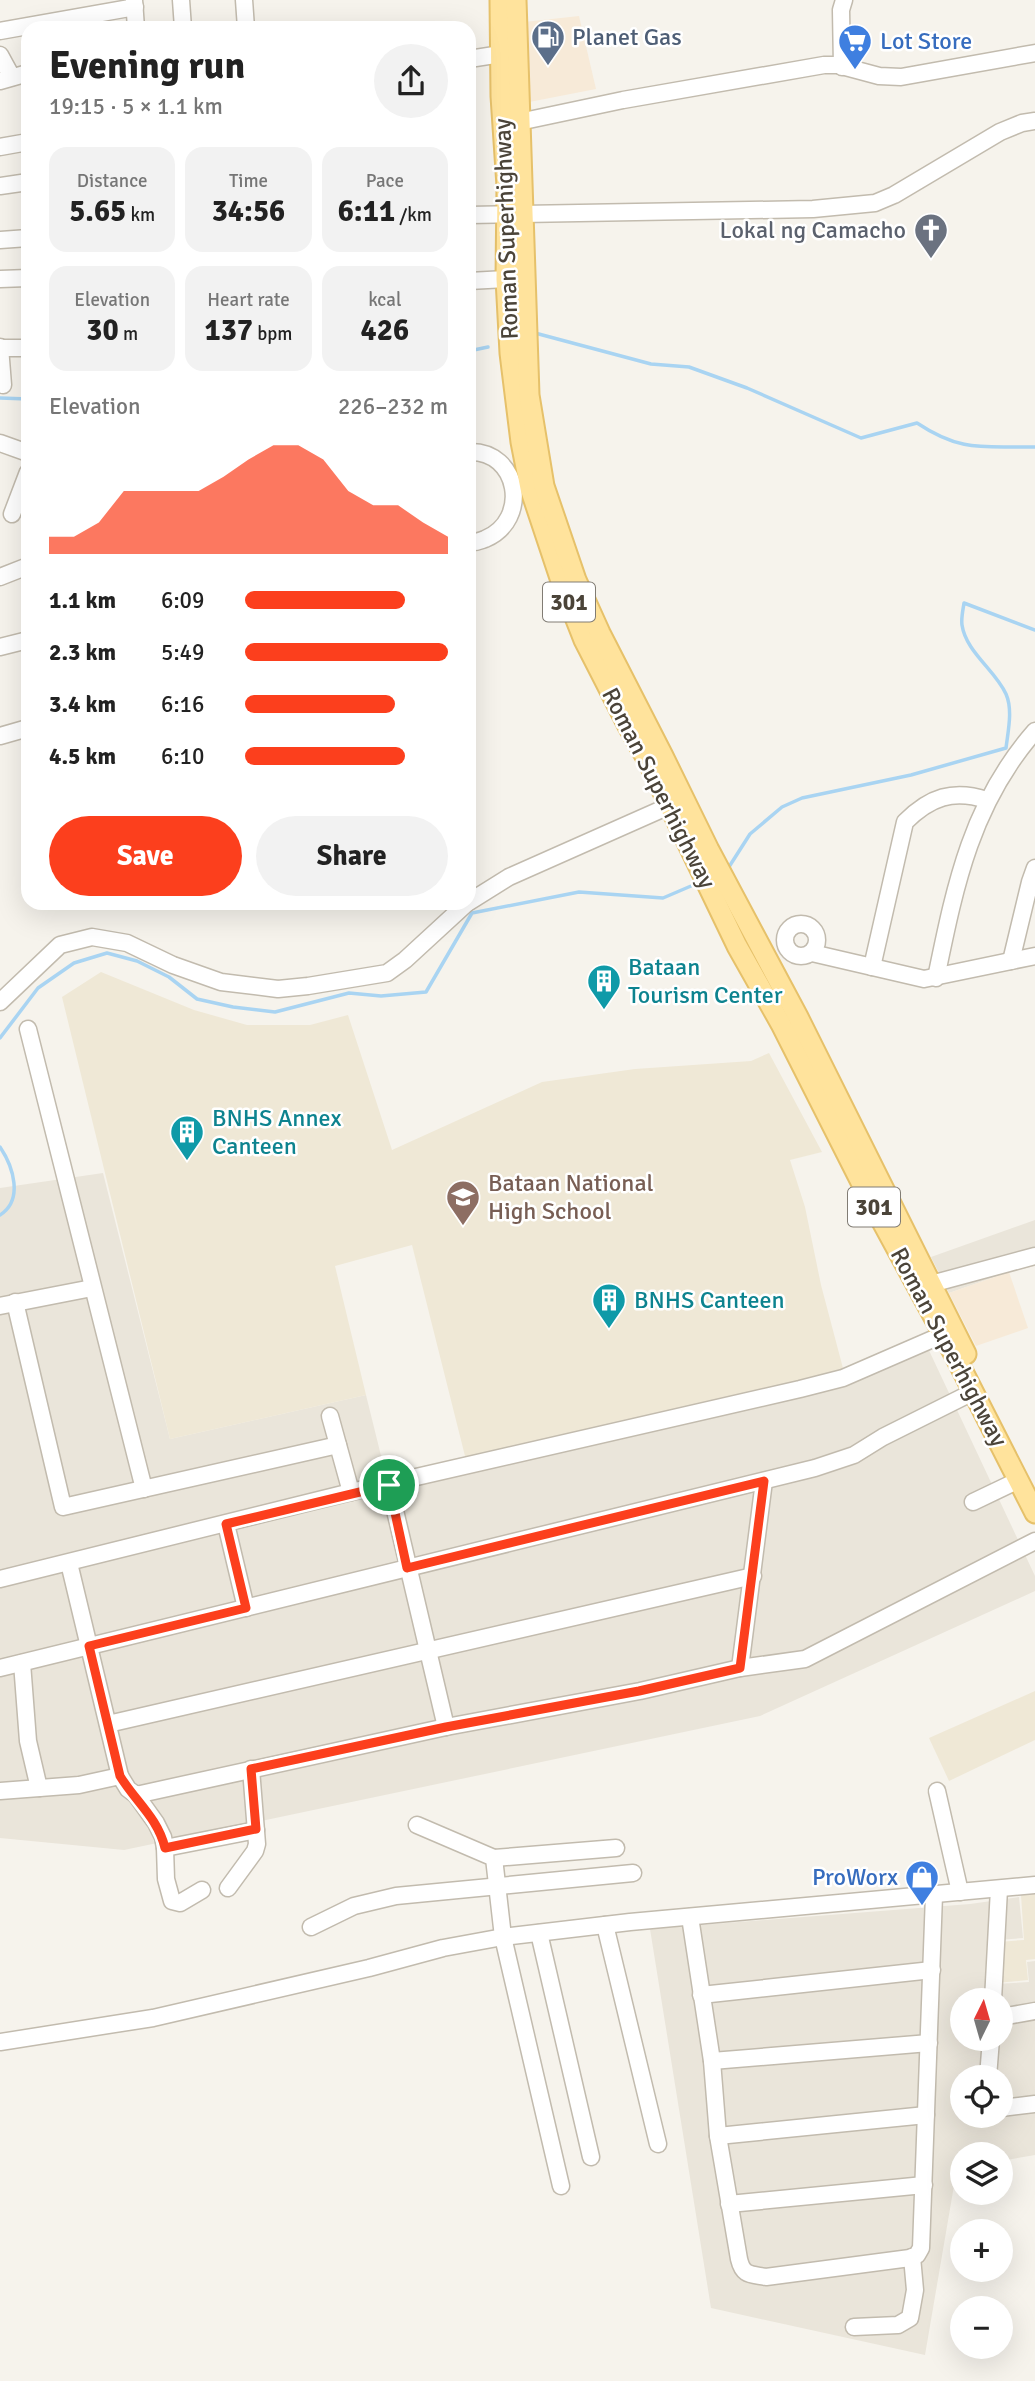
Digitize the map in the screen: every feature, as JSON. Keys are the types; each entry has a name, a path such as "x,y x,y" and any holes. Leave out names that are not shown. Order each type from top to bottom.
{"main road":[{"name":"Roman Superhighway","path":"500,0 501,96 515,215 529,395 544,486 576,580 723,895 767,958 931,1284 1027,1485 1035,1513"},
{"name":"Roman Superhighway","path":"516,0 519,122 515,215 506,279 523,491 584,640 669,806 702,853"},
{"name":"Roman Superhighway","path":"723,895 737,946 781,1024 972,1392 1027,1485"}],"street":[{"path":"181,0 182,21"},
{"path":"244,0 246,21"},
{"path":"842,66 841,10 844,0"},
{"path":"48,21 135,3 136,21"},
{"path":"0,31 21,27"},
{"path":"519,122 624,100 824,65 842,66 879,76 901,77 1035,53"},
{"path":"476,58 502,54"},
{"path":"0,55 13,77"},
{"path":"476,215 813,209 875,203 894,195 1000,132 1035,121"},
{"path":"0,147 21,143"},
{"path":"0,186 21,183"},
{"path":"0,240 21,238"},
{"path":"0,279 21,278"},
{"path":"476,281 506,279"},
{"path":"3,385 0,347 21,348"},
{"path":"0,443 21,450"},
{"path":"476,451 496,459 523,491 511,516 496,534 476,542"},
{"path":"12,514 21,490"},
{"path":"0,577 21,569"},
{"path":"0,646 21,642"},
{"path":"0,736 21,730"},
{"path":"936,978 954,891 987,800 1017,752 1035,731"},
{"path":"872,967 905,822 921,806 956,794 987,800"},
{"path":"476,897 509,877 669,806"},
{"path":"1011,961 1035,868"},
{"path":"0,1002 60,945 92,937 127,943 173,965 221,982 278,989 387,973 459,910"},
{"path":"796,925 811,927 817,935 817,945 812,953 803,957 793,955 785,948 784,938 788,930 796,925"},
{"path":"767,958 785,948"},
{"path":"812,953 924,979 1035,956"},
{"path":"27,1028 144,1489"},
{"path":"931,1284 1035,1256"},
{"path":"92,1288 7,1304 63,1507 338,1445"},
{"path":"0,1580 351,1492 800,1390 843,1378 942,1335"},
{"path":"0,1668 815,1468 853,1455 972,1392"},
{"path":"330,1416 351,1492"},
{"path":"740,1668 764,1481"},
{"path":"389,1485 446,1727"},
{"path":"973,1502 1027,1485"},
{"path":"226,1524 246,1608"},
{"path":"136,1795 446,1727 639,1691 740,1668 805,1659 1035,1541"},
{"path":"69,1563 120,1776 156,1823 165,1848 166,1880 172,1901 180,1903 202,1890"},
{"path":"108,1724 753,1576"},
{"path":"22,1662 28,1741 39,1788"},
{"path":"228,1888 255,1852 256,1829 251,1769"},
{"path":"0,1791 79,1785 120,1776"},
{"path":"937,1791 960,1892"},
{"path":"417,1825 494,1858 616,1848"},
{"path":"165,1848 256,1829"},
{"path":"494,1858 503,1937 561,2186"},
{"path":"311,1927 354,1906 396,1896 633,1873"},
{"path":"0,2042 153,2018 443,1948 503,1937 1035,1885"},
{"path":"994,1988 999,1889"},
{"path":"690,1917 712,2061 718,2136 738,2259 741,2269 747,2273 766,2277 912,2257 917,2256 921,2248 934,1895"},
{"path":"605,1925 657,2144"},
{"path":"539,1933 591,2157"},
{"path":"701,1996 932,1970"},
{"path":"1013,2015 1035,2011"},
{"path":"712,2061 929,2043"},
{"path":"1013,2107 1035,2104"},
{"path":"718,2136 926,2115"},
{"path":"729,2204 923,2185"},
{"path":"854,2327 898,2325 909,2318 915,2290 912,2257"}],"shaded area":[{"path":"579,16 596,89 519,104 515,23"},
{"name":"Bataan National High School","path":"101,972 194,1010 247,1025 310,1025 348,1015 392,1150 542,1082 635,1069 751,1061 769,1053 822,1152 790,1160 805,1207 821,1285 844,1372 467,1464 412,1245 335,1266 366,1395 170,1439 62,997"},
{"path":"103,1173 170,1439 366,1395 388,1484 841,1384 926,1344 1035,1576 1035,1591 760,1716 124,1850 0,1838 0,1188"},
{"path":"1035,1220 1035,1266 949,1293 931,1257"},
{"path":"1009,1272 1028,1328 976,1346 949,1293"},
{"path":"1035,1691 1035,1740 949,1781 929,1738"},
{"path":"1035,1893 1035,1959 1026,1960 1028,1980 996,1983 998,1942 1024,1940 1021,1895"},
{"path":"1019,1897 1023,1938 998,1940 996,1984 1029,1982 1027,1962 1035,1961 1035,2155 1013,2159 1013,2142 950,2142 951,2205 925,2355 711,2308 650,1929 970,1904"}],"waterway":[{"path":"535,333 651,364 689,367 747,388 861,438 917,423 933,433 961,444 1035,447"},
{"path":"476,350 488,347"},
{"path":"0,398 21,399"},
{"path":"727,870 750,834 782,807 802,798 911,775 1006,748 1008,700 1001,685 969,644 962,622 964,603 1035,630"},
{"path":"0,1038 38,988 74,963 107,953 137,961 169,977 197,999 275,1012 349,993 381,996 426,992 472,913 579,892 663,898 698,883"},
{"path":"0,1147 14,1182 12,1201 0,1215"}],"place":[{"name":"Planet Gas","path":"548,67"},
{"name":"Lot Store","path":"855,71"},
{"name":"Lokal ng Camacho","path":"931,260"},
{"name":"Bataan Tourism Center","path":"604,1011"},
{"name":"BNHS Annex Canteen","path":"187,1162"},
{"name":"Bataan National High School","path":"463,1227"},
{"name":"BNHS Canteen","path":"609,1330"},
{"name":"ProWorx","path":"922,1907"}],"route":[{"path":"764,1481 740,1668 251,1769 256,1829 165,1848 156,1823 120,1776 89,1646 246,1608 226,1524 389,1485 407,1568 764,1481"}]}
